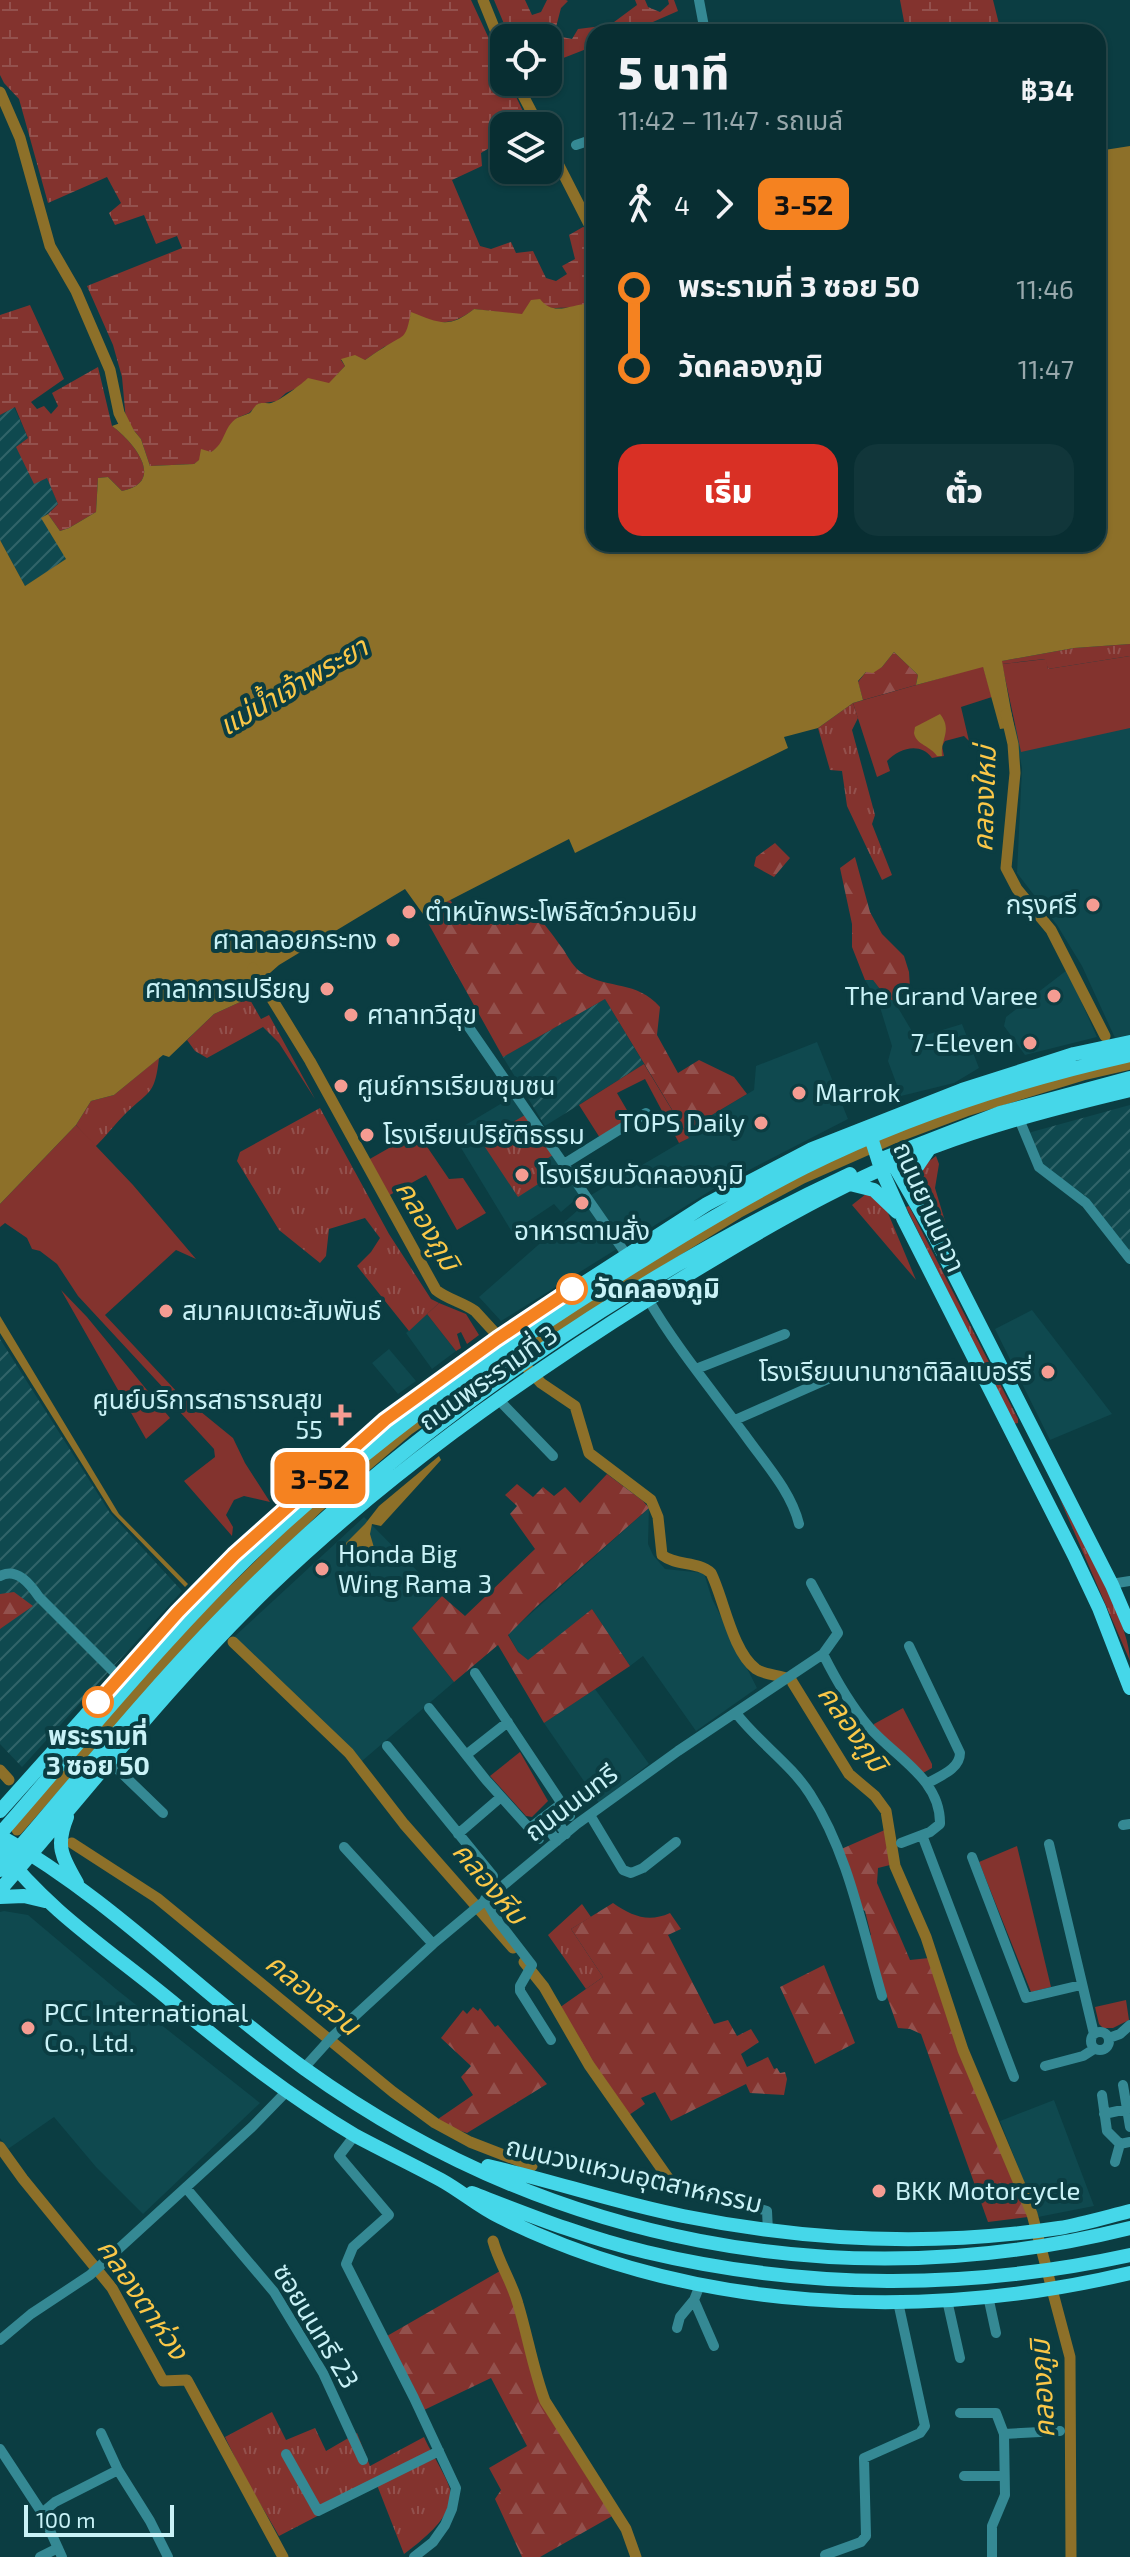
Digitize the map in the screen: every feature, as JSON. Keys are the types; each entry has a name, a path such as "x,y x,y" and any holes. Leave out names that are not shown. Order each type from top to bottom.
{"main road":[{"name":"ถนนพระรามที่ 3","path":"0,1811 125,1680 178,1612 211,1578 385,1420 497,1339 707,1204 796,1157 871,1134 962,1090 1074,1054 1130,1042"},
{"name":"ถนนพระรามที่ 3","path":"0,1835 187,1621 273,1534 417,1412 523,1336 716,1215 863,1140 1026,1082 1130,1055"},
{"name":"ถนนพระรามที่ 3","path":"0,1870 194,1648 247,1592 337,1507 467,1404 609,1308 801,1197 953,1129 1051,1097 1130,1078"},
{"path":"962,1090 956,1103 958,1114 965,1125 977,1131"},
{"name":"ถนนพระรามที่ 3","path":"0,1890 161,1700 269,1588 418,1456 529,1377 728,1248 850,1184 885,1161 977,1131 1130,1090"},
{"name":"ถนนยานนาวา","path":"871,1134 885,1161 916,1203 1111,1584 1130,1627"},
{"path":"916,1203 914,1171 929,1149"},
{"name":"ถนนยานนาวา","path":"885,1161 903,1218 1099,1608 1130,1688"},
{"path":"850,1184 874,1190 903,1218"},
{"path":"707,1204 728,1218 732,1234 728,1248"},
{"path":"1034,1432 1025,1426 1020,1432 1051,1497 1047,1505"},
{"path":"125,1680 143,1700 161,1700"},
{"path":"74,1802 59,1840 61,1853 79,1886"},
{"name":"ถนนวงแหวนอุตสาหกรรม","path":"0,1835 79,1886 304,2068 351,2100 460,2161 590,2215 715,2244 776,2254 839,2258 977,2255 1052,2245 1130,2228"},
{"path":"0,1848 17,1871 50,1902 287,2091 355,2135 442,2181 499,2217 552,2239 614,2262 700,2285 836,2302 947,2300 1052,2290 1130,2273"},
{"path":"0,1897 24,1896 50,1902"},
{"name":"ถนนวงแหวนอุตสาหกรรม","path":"460,2161 537,2177 633,2204 768,2231 856,2239 965,2238 1035,2231 1130,2211"},
{"path":"442,2181 586,2235 645,2252 784,2277 909,2282 1067,2267 1130,2255"}],"street":[{"path":"699,0 704,24"},
{"path":"576,145 586,142"},
{"path":"461,1016 626,1254"},
{"path":"564,1164 646,1113"},
{"path":"1019,1119 1039,1167 1086,1203 1130,1259"},
{"path":"648,1299 669,1335 777,1480 799,1524"},
{"path":"696,1369 785,1334"},
{"path":"735,1420 828,1379"},
{"path":"498,1399 553,1456"},
{"path":"0,1576 7,1572 15,1574 30,1584 39,1597 125,1680"},
{"path":"1111,1584 1130,1581"},
{"path":"811,1583 837,1626 838,1633 823,1654 868,1726 928,1783 940,1816 937,1828 901,1843"},
{"path":"909,1646 960,1753 960,1760 955,1766 928,1783"},
{"name":"ถนนนนทรี","path":"304,2068 433,1944 561,1837 678,1751 823,1654"},
{"path":"475,1673 570,1816"},
{"path":"429,1708 539,1839"},
{"path":"736,1713 752,1734 808,1791 824,1819 853,1895 882,1996"},
{"path":"466,1755 508,1722"},
{"path":"387,1746 493,1876"},
{"path":"109,1761 163,1813"},
{"path":"458,1834 501,1797"},
{"path":"530,1828 561,1804"},
{"path":"551,1812 561,1837"},
{"path":"590,1815 623,1870 631,1873 643,1868 676,1842"},
{"path":"541,1819 561,1837"},
{"path":"922,1835 1014,2077"},
{"path":"1049,1844 1094,2034 1090,2041 1094,2049"},
{"path":"344,1847 433,1944"},
{"path":"972,1857 1026,1998 1081,1985"},
{"path":"479,1903 529,1957 530,1971 520,1991 551,2040"},
{"path":"1109,2038 1125,2035 1130,2025"},
{"path":"1094,2034 1103,2032 1109,2038"},
{"path":"1045,2066 1083,2056 1094,2049 1105,2049 1109,2038"},
{"path":"1123,2085 1130,2127"},
{"path":"0,2340 31,2314 94,2272 287,2091"},
{"path":"1102,2095 1107,2131 1125,2143 1115,2162"},
{"path":"1104,2114 1127,2109"},
{"path":"355,2135 339,2156 389,2215 353,2247 346,2264 456,2488 445,2525 433,2542 414,2557"},
{"name":"ซอยนนทรี 23","path":"186,2188 274,2292 323,2373 363,2460"},
{"path":"704,2193 767,2211 768,2231"},
{"path":"677,2328 680,2317 694,2300 700,2285"},
{"path":"988,2296 996,2333"},
{"path":"694,2300 714,2346"},
{"path":"947,2300 960,2358"},
{"path":"825,2555 861,2542 866,2536 864,2458 920,2433 925,2426 898,2302"},
{"path":"960,2413 996,2413 1004,2434 1005,2495 992,2526 992,2557"},
{"path":"1004,2434 1060,2431"},
{"path":"101,2433 118,2470 168,2557"},
{"path":"0,2449 42,2513 60,2553 40,2557"},
{"path":"286,2454 318,2511 439,2451"},
{"path":"42,2513 55,2502 118,2470"},
{"path":"964,2476 1004,2476"}],"shaded area":[{"path":"14,407 28,438 16,447 47,477 58,504 42,518 67,559 25,586 0,540 0,415"},
{"path":"1130,656 1130,1035 1115,1038 1082,966 1057,925 1017,873 1022,768 1014,727 1048,669"},
{"path":"1067,970 1097,1037 1025,1055 1004,1026 1006,1017"},
{"path":"865,980 873,980 886,997 894,1001 916,1038 962,1024 979,1068 954,1083 901,1096 888,1061 892,1046 879,1004"},
{"path":"605,999 644,1064 545,1126 503,1057"},
{"path":"817,1042 848,1119 718,1186 501,1321 479,1297 586,1203 591,1195 688,1138 685,1131 754,1090 756,1066"},
{"name":"โรงเรียนวัดคลองภูมิ","path":"512,1097 581,1195 561,1212 554,1204 512,1232 452,1133"},
{"path":"1130,1105 1130,1253 1086,1196 1043,1166 1028,1133"},
{"name":"โรงเรียนนานาชาติลิลเบอร์รี่","path":"1032,1310 1112,1414 1050,1440 995,1329"},
{"path":"427,1314 456,1351 432,1369 406,1333"},
{"path":"0,1339 110,1513 182,1591 22,1767 0,1744"},
{"path":"389,1349 416,1381 398,1394 372,1363"},
{"path":"649,1508 648,1544 653,1555 665,1569 704,1573 712,1599 757,1688 696,1731 643,1656 630,1666 592,1609 528,1661 518,1652 508,1634"},
{"path":"364,1517 442,1596 412,1628 454,1682 362,1761 234,1637"},
{"path":"595,1689 649,1764 599,1803 544,1723"},
{"path":"0,1912 28,1915 260,2103 143,2214 96,2167 54,2117 8,2149 0,2138"},
{"path":"1054,2100 1094,2206 1038,2217 1000,2121"}],"green space":[{"path":"0,0 471,0 490,41 490,96 516,96 523,112 490,112 490,148 481,153 482,166 452,180 480,246 491,249 511,242 516,253 533,251 546,278 556,281 567,274 562,266 575,259 569,235 586,228 586,305 527,308 522,315 474,309 458,319 444,322 410,316 410,326 403,338 365,360 341,360 345,366 329,384 317,381 286,393 277,401 258,404 249,413 237,418 220,446 194,464 150,466 141,439 126,421 122,377 113,345 87,286 182,248 177,236 156,244 144,215 115,225 109,213 121,203 107,177 48,203 19,99 0,75"},
{"path":"494,0 525,0 532,15 541,12 547,0 568,1 561,8 557,24 504,24"},
{"path":"635,0 645,0 648,7 660,12 669,4 668,0 674,0 678,11 648,24 611,24 637,5"},
{"path":"900,0 993,0 999,24 904,24"},
{"path":"586,28 586,49 562,59 562,37 572,39 578,29"},
{"path":"30,305 64,379 31,402 37,409 44,406 51,414 58,406 52,393 98,367 112,426 129,441 144,470 142,479 135,486 122,491 108,477 98,478 96,512 60,531 48,514 58,504 47,478 34,484 16,447 28,438 15,407 0,415 0,315"},
{"path":"1130,644 1130,656 1048,669 1045,659 1002,664 1002,661 1074,648"},
{"path":"894,652 918,675 916,685 863,700 858,682 866,672 882,667"},
{"path":"1130,656 1130,728 1021,752 1002,664 1046,659 1048,669"},
{"path":"983,666 992,697 961,707 969,741 964,736 945,741 942,746 944,756 932,758 916,748 904,750 887,761 890,771 877,777 853,703"},
{"path":"853,703 858,718 852,730 875,815 872,824 892,875 882,880 847,806 842,771 830,770 818,728"},
{"path":"775,843 790,858 774,877 754,866 756,857"},
{"path":"855,857 870,912 882,934 904,956 909,972 910,988 894,1001 886,997 873,980 865,980 852,947 852,924 840,868"},
{"path":"450,900 461,913 510,903 531,911 551,932 579,971 603,982 642,993 660,1007 657,1035 678,1073 699,1060 734,1077 747,1094 685,1131 605,999 503,1057 423,914"},
{"path":"249,998 261,1019 269,1015 315,1099 279,1043 263,1027 207,1058 195,1051 187,1040 214,1014"},
{"path":"159,1058 156,1078 150,1090 95,1147 76,1125 91,1101 114,1095"},
{"path":"644,1064 689,1138 679,1143 645,1079 617,1093 631,1117 600,1138 579,1105"},
{"path":"320,1108 389,1234 431,1299 439,1303 409,1331 357,1266 380,1238 365,1218 329,1229 326,1256 320,1263 279,1230 237,1161 240,1152"},
{"path":"525,1115 553,1155 535,1166 543,1181 518,1197 481,1141"},
{"path":"76,1125 133,1185 196,1259 176,1250 105,1315 179,1394 233,1438 270,1502 244,1496 234,1500 226,1515 233,1527 232,1536 184,1481 215,1457 214,1449 179,1411 181,1407 78,1296 57,1264 40,1251 32,1249 27,1238 5,1223 0,1227 0,1204"},
{"path":"417,1132 449,1179 463,1178 486,1213 457,1230 426,1175 388,1196 368,1160"},
{"path":"936,1156 939,1164 935,1188 951,1241 930,1206 921,1178 920,1168"},
{"path":"866,1194 878,1199 888,1213 916,1280 852,1205"},
{"path":"909,1206 1018,1423 1013,1424 906,1207"},
{"path":"61,1290 170,1418 146,1439"},
{"path":"439,1303 466,1314 479,1335 467,1344 461,1332 457,1334 461,1348 456,1351 427,1314"},
{"path":"607,1474 649,1508 508,1635 518,1652 528,1660 592,1609 630,1666 544,1723 498,1645 454,1682 412,1628 442,1596 465,1616 535,1549 510,1514 517,1506 505,1495 517,1484 533,1497 543,1487 554,1496 565,1487 580,1503"},
{"path":"1059,1497 1113,1602 1128,1644 1130,1661"},
{"path":"14,1592 33,1606 0,1629 0,1594"},
{"path":"903,1708 932,1764 932,1768 923,1773 874,1728 874,1724"},
{"path":"520,1752 548,1801 532,1817 526,1816 490,1776"},
{"path":"887,1829 890,1865 878,1868 877,1883 910,1960 929,1958 959,2051 1028,2217 988,2222 921,2034 898,2028 866,1937 871,1935 865,1911 860,1908 839,1850"},
{"path":"1017,1846 1051,1987 1031,1992 979,1862"},
{"path":"613,1903 640,1917 670,1913 681,1929 668,1935 714,2024 728,2020 737,2036 751,2029 759,2042 741,2054 747,2067 768,2057 774,2069 785,2072 784,2095 750,2093 746,2084 671,2121 655,2092 641,2098 645,2104 629,2115 593,2066 559,2008 603,1977 571,1929"},
{"path":"582,1904 591,1917 571,1929 603,1977 586,1989 548,1935"},
{"path":"824,1965 855,2043 815,2064 780,1987"},
{"path":"1126,2000 1129,2020 1113,2028 1103,2028 1095,2007"},
{"path":"473,2007 478,2011 480,2008 495,2027 498,2025 547,2084 467,2133 446,2126 438,2119 473,2095 461,2077 471,2066 441,2038 463,2010 467,2014"},
{"path":"500,2271 514,2298 540,2397 614,2515 540,2557 522,2557 495,2499 501,2490 489,2468 527,2446 491,2378 424,2410 387,2336"},
{"path":"272,2412 286,2440 315,2428 326,2451 357,2433 370,2466 424,2437 450,2489 448,2509 443,2518 404,2554 377,2485 279,2536 225,2437"}],"water":[{"name":"แม่น้ำเจ้าพระยา","path":"1130,146 1130,644 1074,648 1002,661 1014,727 1000,729 983,667 916,685 918,675 894,652 882,667 873,673 866,672 858,681 863,700 853,703 818,728 784,737 788,748 575,853 569,839 423,914 405,889 279,965 247,993 249,998 214,1014 169,1057 163,1055 114,1095 91,1101 76,1125 0,1204 0,540 25,586 66,559 41,518 48,514 60,531 69,528 96,512 98,478 108,477 122,491 135,486 142,479 142,461 129,441 112,426 126,421 141,439 150,466 194,464 199,460 201,449 211,452 232,422 250,413 257,405 274,402 308,378 329,383 345,366 341,359 355,355 365,360 400,338 405,333 411,312 450,322 474,309 522,314 531,300 540,299 558,309 586,304 586,552 1106,552 1106,150"},
{"path":"940,714 946,730 942,756 937,756 914,733 915,727"},
{"path":"0,1316 119,1514 188,1584 185,1587 112,1512 0,1333"},
{"path":"439,1456 441,1460 381,1526 372,1524 370,1534 375,1551 372,1555 357,1558 345,1544 379,1506"}],"waterway":[{"path":"483,0 493,24"},
{"path":"0,92 20,138 50,246 76,291 110,370 119,413 129,433"},
{"path":"523,96 532,112"},
{"path":"562,171 586,218"},
{"name":"คลองใหม่","path":"1006,714 1015,773 1006,868 1017,889 1051,930 1105,1036"},
{"name":"คลองภูมิ","path":"253,968 310,1061 436,1290 475,1311 541,1383 575,1406 589,1453 651,1500 658,1517 662,1555 711,1573 735,1638 748,1661 760,1671 791,1680 849,1774 875,1796 886,1811 895,1866 926,1937 963,2050 1032,2214 1070,2357 1071,2557"},
{"name":"คลองภูมิ","path":"17,1830 192,1631 318,1507 408,1430 515,1355 738,1213 803,1178 894,1138 966,1111 1130,1064"},
{"name":"คลองหีบ","path":"233,1642 349,1753 404,1824 513,1948"},
{"name":"คลองสวน","path":"0,1770 9,1780"},
{"name":"คลองสวน","path":"72,1843 157,1898 435,2123 470,2142 532,2166"},
{"name":"คลองหีบ","path":"524,1962 544,1987 589,2065 673,2185"},
{"name":"คลองตาห่วง","path":"0,2147 112,2288 163,2381 187,2380 283,2557"},
{"path":"493,2241 522,2316 545,2401 626,2529 636,2557"}],"bus line":[{"name":"3-52","path":"98,1702 234,1555 385,1420 572,1289"}],"place":[{"name":"กรุงศรี","path":"1093,905"},
{"name":"ตำหนักพระโพธิสัตว์กวนอิม","path":"409,912"},
{"name":"ศาลาลอยกระทง","path":"393,940"},
{"name":"ศาลาการเปรียญ","path":"327,989"},
{"name":"The Grand Varee","path":"1054,996"},
{"name":"ศาลาทวีสุข","path":"351,1015"},
{"name":"7-Eleven","path":"1030,1043"},
{"name":"ศูนย์การเรียนชุมชน","path":"341,1086"},
{"name":"Marrok","path":"799,1093"},
{"name":"TOPS Daily","path":"761,1123"},
{"name":"โรงเรียนปริยัติธรรม","path":"367,1135"},
{"name":"โรงเรียนวัดคลองภูมิ","path":"522,1175"},
{"name":"อาหารตามสั่ง","path":"582,1203"},
{"name":"วัดคลองภูมิ","path":"572,1289"},
{"name":"สมาคมเตชะสัมพันธ์","path":"166,1311"},
{"name":"โรงเรียนนานาชาติลิลเบอร์รี่","path":"1048,1372"},
{"name":"ศูนย์บริการสาธารณสุข 55","path":"341,1415"},
{"name":"Honda Big Wing Rama 3","path":"322,1569"},
{"name":"พระรามที่ 3 ซอย 50","path":"98,1702"},
{"name":"PCC International Co., Ltd.","path":"28,2028"},
{"name":"BKK Motorcycle","path":"879,2191"}]}
